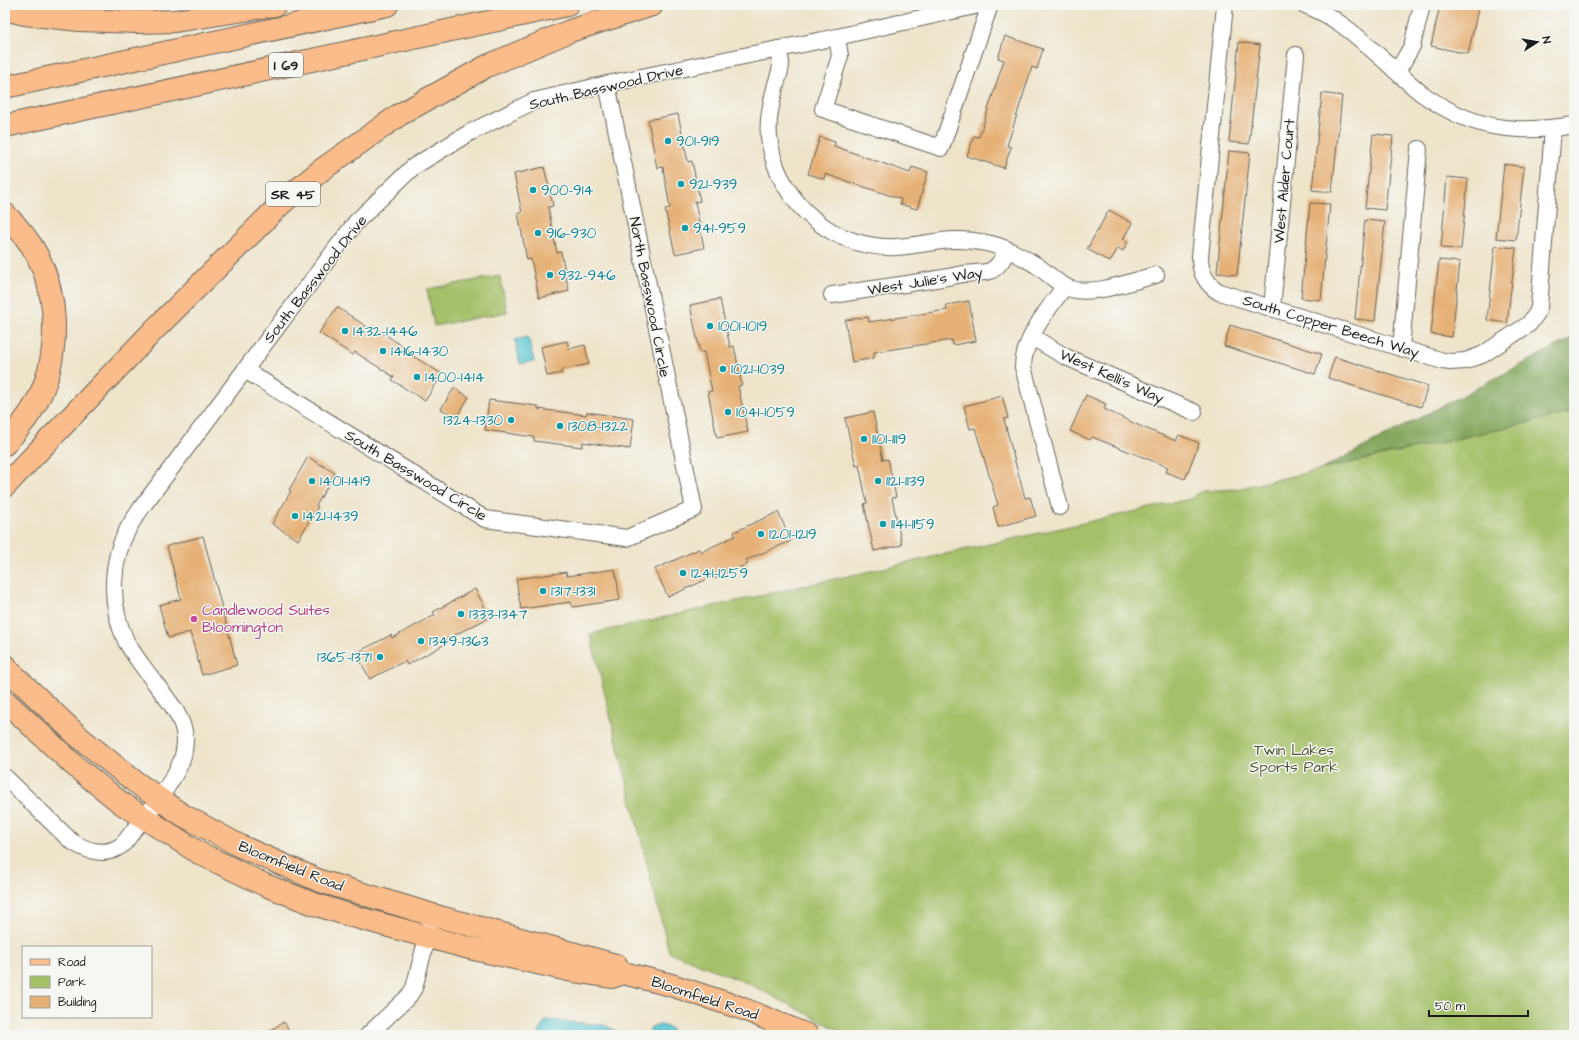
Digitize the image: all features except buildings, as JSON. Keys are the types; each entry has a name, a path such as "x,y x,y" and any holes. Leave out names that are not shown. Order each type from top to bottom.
{"main road":[{"path":"5,9 33,15 79,20 137,22 187,20 275,5"},
{"name":"I 69","path":"5,87 387,5"},
{"name":"I 69","path":"5,126 567,5"},
{"name":"SR 45","path":"5,486 154,330 282,203 320,171 399,115 487,66 570,32 652,5"},
{"path":"5,214 23,234 37,255 46,277 52,302 54,330 51,356 45,382 36,404 22,425 5,444"},
{"name":"Bloomfield Road","path":"6,668 79,737 134,781 152,808 199,853 265,885 314,904 427,937 524,961 612,976 623,974 671,985 741,1008 807,1035"},
{"name":"Bloomfield Road","path":"5,701 75,766 121,803 181,814 216,833 293,870 326,883 433,915 615,964 623,974"}],"street":[{"name":"South Basswood Drive","path":"5,777 71,841 82,848 94,852 109,851 120,847 152,808 181,762 184,751 184,728 179,716 134,654 126,640 119,620 115,599 114,577 122,543 129,526 142,507 356,222 413,167 469,133 534,101 607,84 837,37 979,5"},
{"path":"837,37 840,56 823,109 941,148 990,5"},
{"name":"South Copper Beech Way","path":"1225,5 1200,249 1200,267 1208,282 1219,292 1450,362 1473,359 1528,324 1537,313 1539,307 1554,128"},
{"path":"1305,5 1326,14 1346,27 1420,92 1440,106 1467,119 1499,128 1527,130 1574,125"},
{"path":"1397,72 1412,46 1422,5"},
{"path":"778,49 781,65 770,112 768,128 769,143 776,167 783,183 801,208 811,218 834,233 847,239 871,245 897,247 931,241 964,239 990,243 1008,250 1036,265 1065,286 1072,289 1093,291 1156,275"},
{"name":"West Alder Court","path":"1272,308 1296,55"},
{"name":"North Basswood Circle","path":"607,84 694,509"},
{"path":"1401,348 1420,150"},
{"name":"West Julie's Way","path":"832,295 975,272 991,271 997,267 1008,250"},
{"path":"1060,507 1023,367 1023,359 1037,325 1065,286"},
{"name":"West Kelli's Way","path":"1032,337 1066,357 1194,412"},
{"name":"South Basswood Circle","path":"245,370 485,520 628,538 694,509"},
{"path":"368,1035 409,996 414,988 433,915"}],"green space":[{"path":"500,276 507,312 434,326 427,289"},
{"path":"1574,337 1574,412 1322,469"},
{"name":"Twin Lakes Sports Park","path":"1574,412 1574,1035 848,1035 749,984 669,952 590,634 1190,499 1202,491 1236,489"}],"water":[{"path":"528,337 534,361 520,364 515,340"},
{"path":"546,1020 604,1025 616,1031 616,1035 538,1035"},
{"path":"661,1025 670,1028 676,1035 649,1035 651,1027"}],"place":[{"name":"901-919","path":"668,141"},
{"name":"921-939","path":"681,184"},
{"name":"900-914","path":"533,190"},
{"name":"941-959","path":"685,228"},
{"name":"916-930","path":"538,233"},
{"name":"932-946","path":"550,275"},
{"name":"1001-1019","path":"710,326"},
{"name":"1432-1446","path":"345,331"},
{"name":"1416-1430","path":"383,351"},
{"name":"1021-1039","path":"723,369"},
{"name":"1400-1414","path":"417,377"},
{"name":"1041-1059","path":"728,412"},
{"name":"1324-1330","path":"511,420"},
{"name":"1308-1322","path":"560,426"},
{"name":"1101-1119","path":"864,439"},
{"name":"1401-1419","path":"312,481"},
{"name":"1121-1139","path":"878,481"},
{"name":"1421-1439","path":"295,516"},
{"name":"1141-1159","path":"883,524"},
{"name":"1201-1219","path":"761,534"},
{"name":"1241-1259","path":"683,573"},
{"name":"1317-1331","path":"543,591"},
{"name":"1333-1347","path":"461,614"},
{"name":"Candlewood Suites Bloomington","path":"194,619"},
{"name":"1349-1363","path":"421,641"},
{"name":"1365-1371","path":"380,657"}]}
